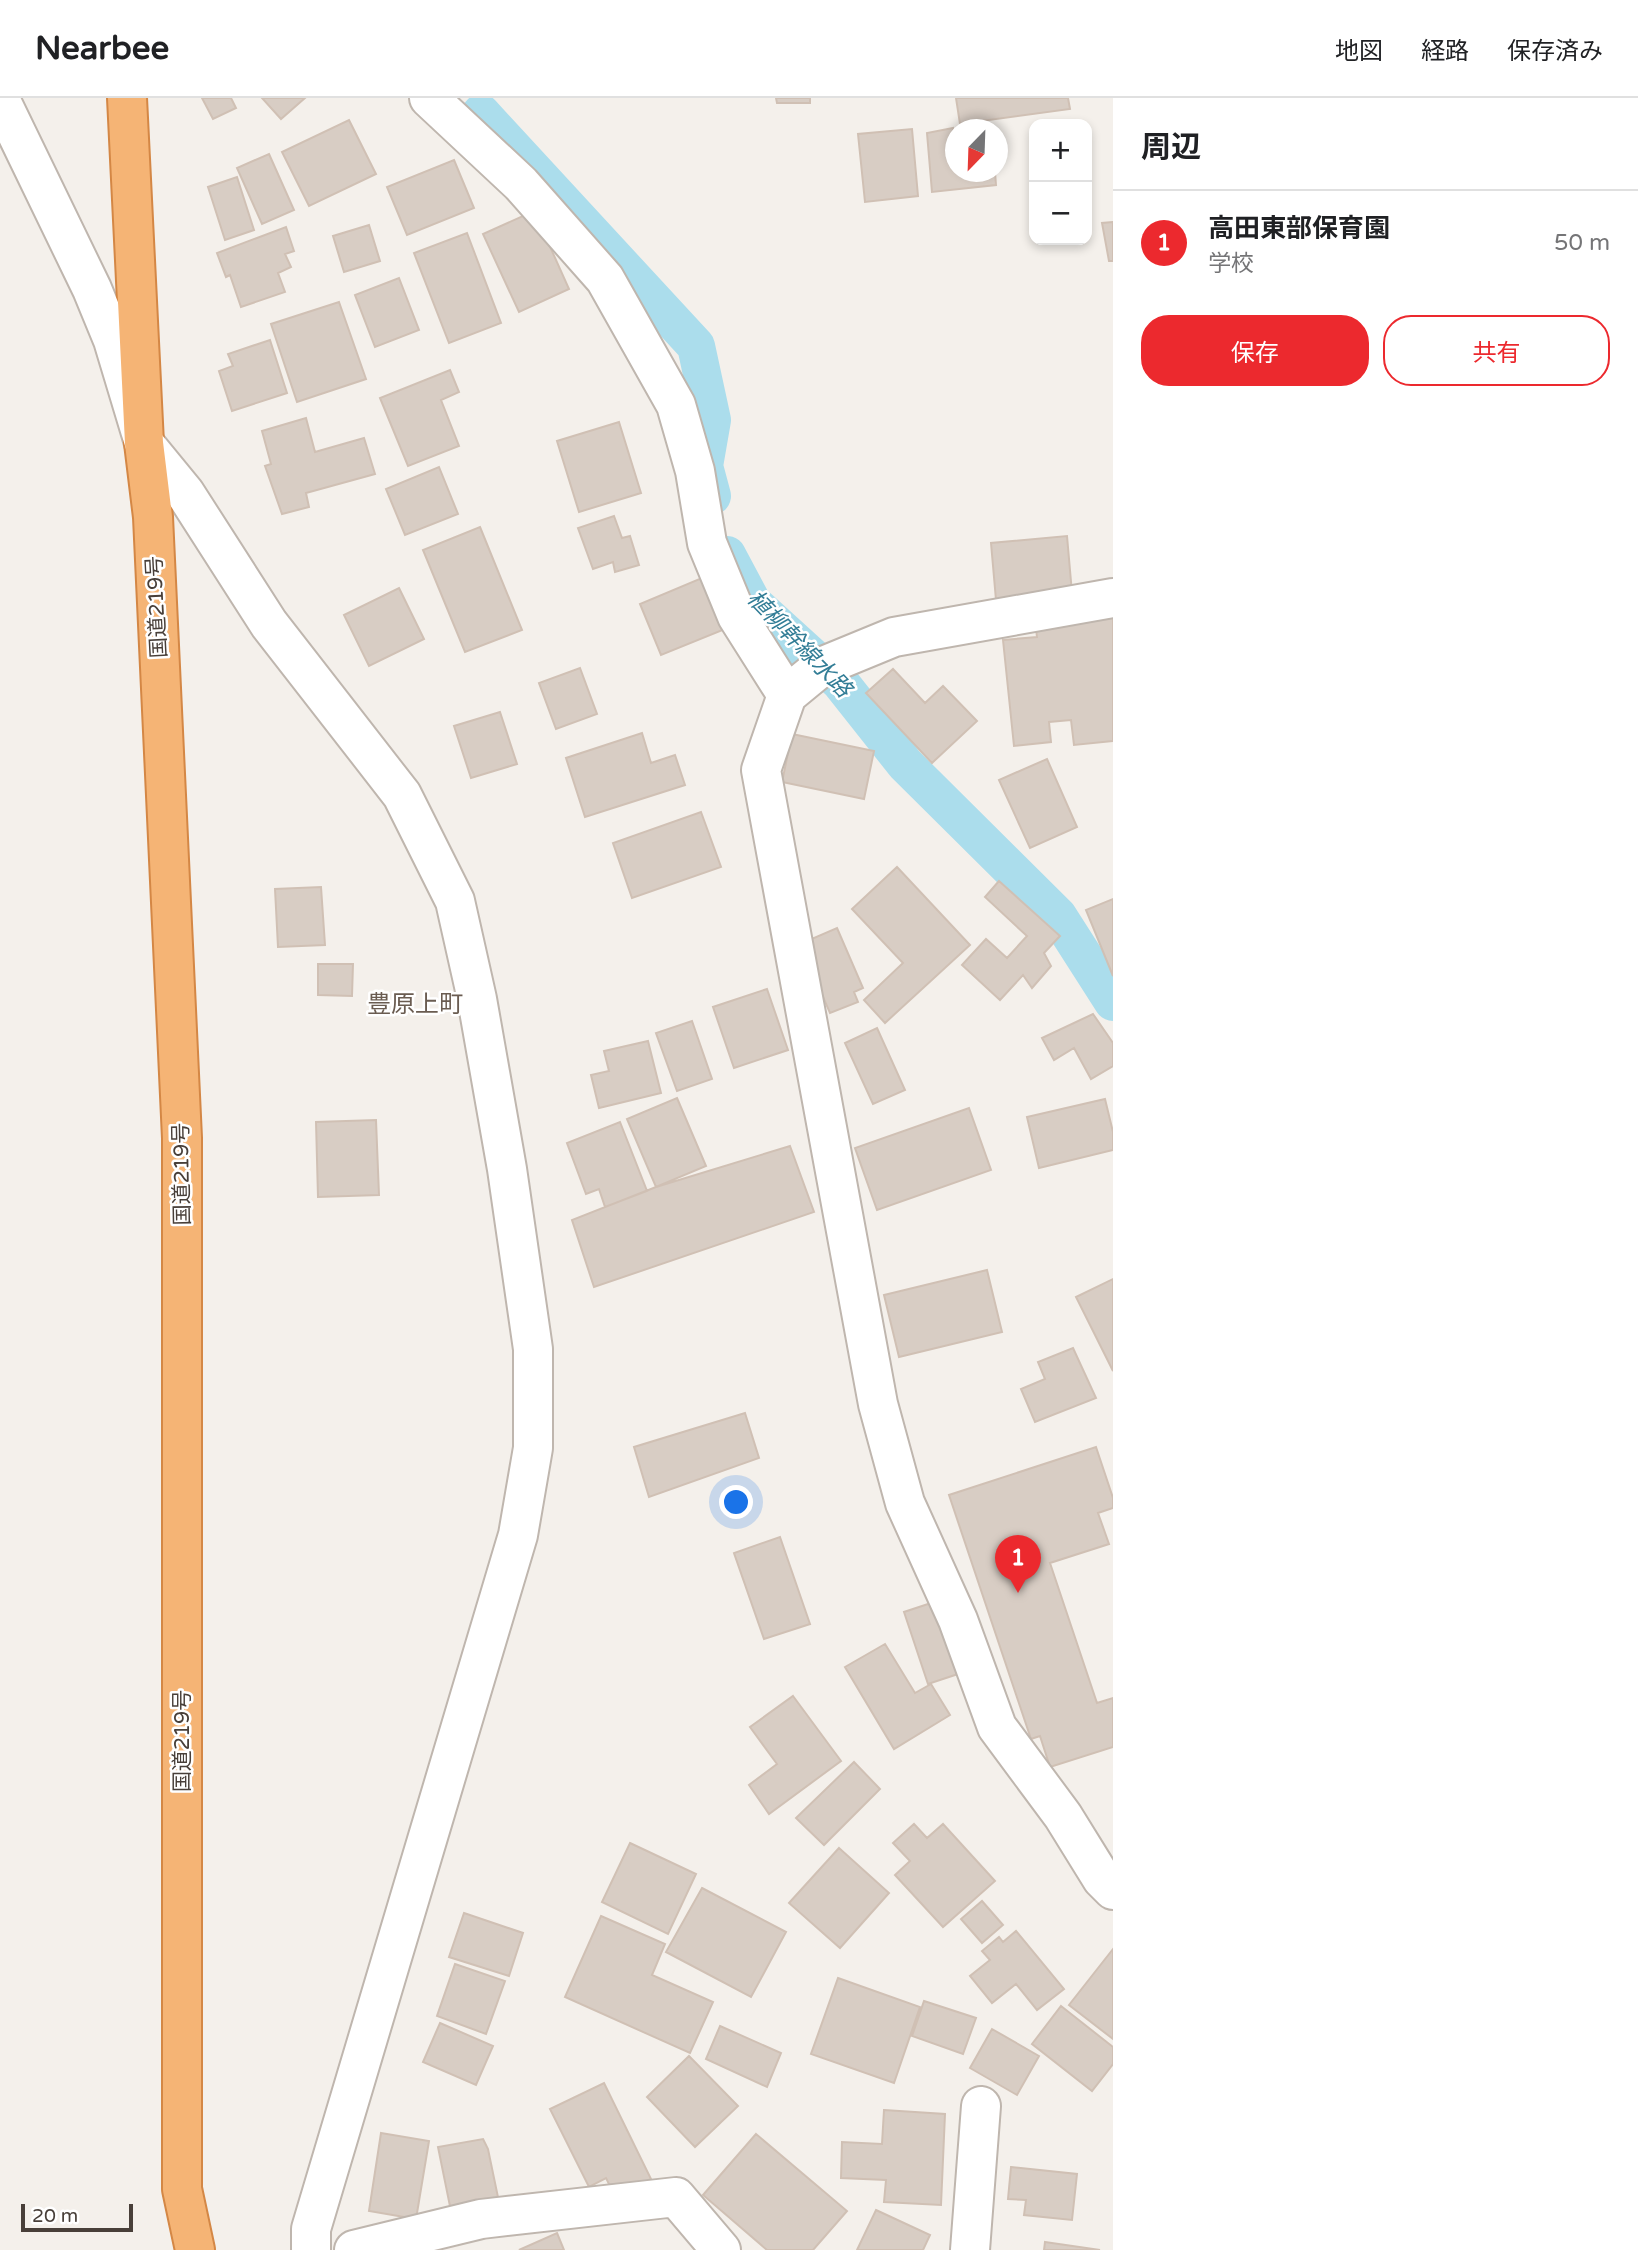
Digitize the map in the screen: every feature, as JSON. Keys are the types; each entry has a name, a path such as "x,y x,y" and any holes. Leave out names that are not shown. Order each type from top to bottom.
{"highway":[{"name":"国道219号","path":"127,98 144,443 153,517 183,1138 182,2189 195,2250"}],"street":[{"path":"429,98 522,184 605,279 676,405 695,471 707,543 737,616 787,695"},
{"path":"0,99 92,289 113,340 144,443 185,493 269,624 402,795 455,901 477,999 505,1156 533,1349 533,1448 518,1535 311,2230 311,2250"},
{"path":"1113,598 894,637 821,667 787,695 761,770 878,1404 905,1503 958,1619 997,1727 1063,1816 1102,1878 1113,1890"},
{"path":"970,2250 981,2106"},
{"path":"354,2250 481,2219 676,2197 722,2250"}],"building":[{"path":"202,98 231,98 236,108 213,119"},
{"path":"262,98 305,98 281,119"},
{"path":"776,98 810,98 810,103 777,103"},
{"path":"956,98 1068,98 1070,109 997,119 959,119"},
{"path":"349,120 376,174 309,206 282,152"},
{"path":"912,129 918,196 865,202 858,134"},
{"path":"945,130 945,182 996,182 996,185 932,192 927,133"},
{"path":"269,154 294,210 262,224 237,168"},
{"path":"454,160 474,208 407,235 387,187"},
{"path":"237,177 254,230 225,240 208,187"},
{"path":"534,211 569,289 519,312 483,234"},
{"path":"1113,222 1113,261 1109,261 1102,223"},
{"path":"369,225 380,261 344,272 333,236"},
{"path":"286,227 294,251 285,254 291,267 278,273 285,292 241,307 230,275 226,277 217,253"},
{"path":"467,233 501,323 449,343 414,253"},
{"path":"399,278 419,330 375,347 355,295"},
{"path":"339,302 366,379 297,402 271,324"},
{"path":"270,340 287,393 232,411 219,371 233,366 228,354"},
{"path":"450,370 459,392 441,400 459,446 408,466 380,398"},
{"path":"306,418 315,452 364,438 375,474 306,493 309,507 282,514 265,466 271,464 262,431"},
{"path":"619,422 641,493 579,512 557,441"},
{"path":"439,467 458,514 405,535 386,489"},
{"path":"614,516 622,538 630,536 639,565 615,572 613,562 593,569 578,528"},
{"path":"480,527 522,630 465,652 423,550"},
{"path":"1067,536 1072,593 996,600 991,543"},
{"path":"709,575 730,627 661,655 640,604"},
{"path":"399,588 424,639 369,666 344,615"},
{"path":"1113,613 1113,741 1074,745 1071,720 1049,722 1051,742 1014,746 1003,640 1037,637 1035,621"},
{"path":"580,668 597,714 556,729 539,683"},
{"path":"893,669 925,703 943,686 977,721 932,763 866,693"},
{"path":"500,712 517,764 471,778 454,726"},
{"path":"642,733 651,763 675,755 685,785 585,817 566,758"},
{"path":"792,734 874,751 864,799 782,782"},
{"path":"1047,759 1077,827 1030,848 999,780"},
{"path":"701,812 721,867 632,898 613,843"},
{"path":"897,867 970,945 885,1023 864,1000 903,963 852,909"},
{"path":"999,881 1060,936 1044,953 1051,966 1032,988 1023,975 1000,1000 962,965 986,939 1007,958 1027,936 985,897"},
{"path":"321,887 325,945 278,947 275,889"},
{"path":"1113,899 1113,976 1086,910"},
{"path":"837,928 863,988 854,992 858,1002 830,1013 800,944"},
{"path":"318,964 353,964 352,996 318,995"},
{"path":"767,989 788,1050 734,1068 713,1007"},
{"path":"1093,1014 1113,1043 1113,1066 1091,1079 1074,1048 1054,1060 1042,1038"},
{"path":"692,1021 712,1079 677,1091 656,1033"},
{"path":"877,1028 905,1090 873,1104 845,1043"},
{"path":"648,1041 661,1093 599,1108 591,1075 609,1071 604,1051"},
{"path":"677,1098 706,1166 656,1187 627,1119"},
{"path":"1105,1099 1113,1132 1113,1150 1039,1168 1027,1117"},
{"path":"969,1108 991,1170 877,1210 855,1148"},
{"path":"376,1120 379,1195 318,1197 316,1122"},
{"path":"620,1122 647,1191 605,1207 599,1189 586,1194 567,1143"},
{"path":"790,1146 814,1212 594,1287 572,1220 656,1187"},
{"path":"987,1270 1002,1332 899,1357 884,1295"},
{"path":"1113,1279 1113,1371 1076,1297"},
{"path":"1073,1348 1096,1398 1035,1422 1021,1389 1045,1379 1038,1362"},
{"path":"745,1413 759,1458 649,1497 634,1447"},
{"path":"1096,1447 1113,1498 1113,1508 1098,1513 1109,1544 1050,1563 1097,1703 1113,1698 1113,1747 1050,1767 1040,1736 1031,1739 949,1495"},
{"path":"780,1537 810,1624 764,1639 734,1553"},
{"path":"937,1601 961,1673 928,1684 904,1612"},
{"path":"885,1644 915,1693 931,1684 950,1715 894,1749 845,1667"},
{"path":"793,1696 841,1761 769,1814 749,1785 777,1764 750,1727"},
{"path":"854,1762 880,1789 824,1845 796,1818"},
{"path":"914,1824 927,1838 943,1824 995,1881 943,1927 895,1875 910,1861 893,1843"},
{"path":"630,1843 696,1874 668,1934 602,1902"},
{"path":"839,1848 889,1893 840,1948 789,1903"},
{"path":"702,1888 786,1932 751,1997 666,1952"},
{"path":"982,1901 1003,1925 982,1943 961,1919"},
{"path":"464,1913 523,1933 509,1976 449,1957"},
{"path":"601,1916 665,1944 652,1975 713,2002 690,2053 565,1997"},
{"path":"1016,1931 1064,1989 1037,2010 1016,1984 992,2003 970,1976 990,1960 982,1951 999,1937 1003,1942"},
{"path":"1113,1949 1113,2039 1069,2005"},
{"path":"455,1964 505,1981 486,2034 437,2016"},
{"path":"838,1978 920,2007 894,2083 811,2054"},
{"path":"924,2001 976,2018 963,2054 912,2036"},
{"path":"1061,2006 1113,2047 1113,2064 1092,2091 1032,2044"},
{"path":"440,2023 493,2046 476,2085 423,2062"},
{"path":"720,2026 781,2053 767,2087 706,2059"},
{"path":"992,2029 1039,2056 1017,2095 970,2068"},
{"path":"689,2056 738,2106 695,2147 647,2097"},
{"path":"604,2083 651,2179 615,2196 606,2178 589,2187 550,2109"},
{"path":"884,2110 945,2114 941,2205 884,2202 886,2180 841,2178 842,2142 882,2144"},
{"path":"381,2133 429,2141 416,2219 369,2211"},
{"path":"756,2134 847,2211 813,2250 767,2250 703,2195"},
{"path":"483,2139 488,2149 500,2207 452,2216 438,2147"},
{"path":"1011,2167 1077,2174 1072,2220 1024,2215 1026,2200 1008,2199"},
{"path":"876,2210 930,2235 923,2250 857,2250"},
{"path":"557,2233 564,2250 519,2250"},
{"path":"1045,2242 1100,2250 1044,2250"}],"waterway":[{"name":"植柳幹線水路","path":"481,113 696,346 712,420 704,466 712,496"},
{"name":"植柳幹線水路","path":"727,555 752,602 840,682 905,764 1058,916 1113,1002"}],"place":[{"name":"高田東部保育園","path":"1018,1593"}],"district":[{"name":"豊原上町","path":"415,1004"}]}
